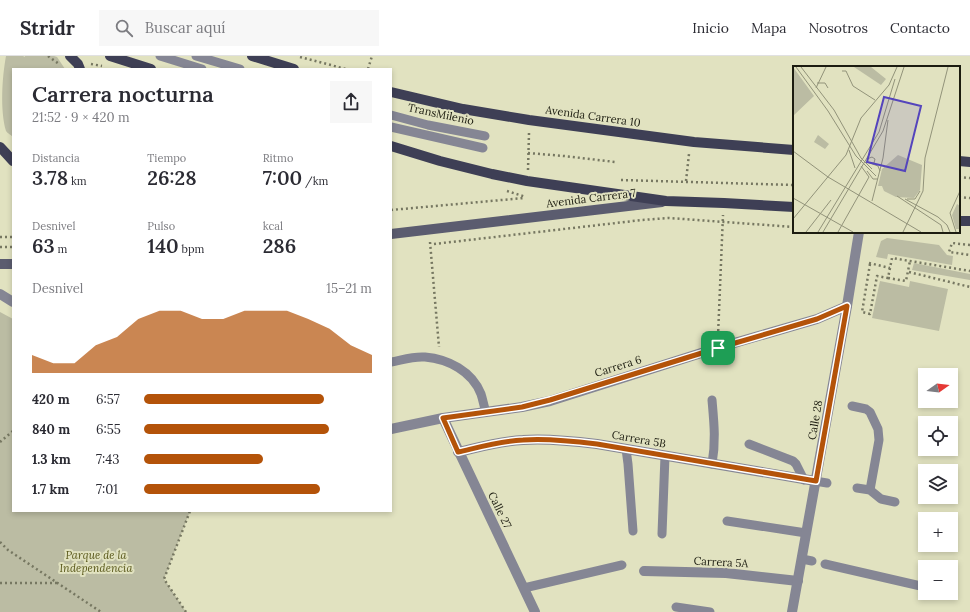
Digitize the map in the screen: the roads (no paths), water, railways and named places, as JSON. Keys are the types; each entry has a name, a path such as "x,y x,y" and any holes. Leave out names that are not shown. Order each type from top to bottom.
{"main road":[{"path":"70,56 78,64 83,66"},
{"path":"110,56 148,68"},
{"path":"252,56 291,68"},
{"name":"Avenida Carrera 10","path":"392,92 463,108 529,120 694,142 793,150"},
{"path":"392,146 440,161 527,181 666,201"},
{"path":"0,147 12,160"},
{"path":"960,161 970,162"},
{"name":"Avenida Carrera 7","path":"666,201 793,207"},
{"path":"960,220 970,221"}],"street":[{"name":"Avenida Carrera 7","path":"392,234 666,201"},
{"name":"Calle 28","path":"792,612 859,233"},
{"path":"0,264 12,264"},
{"path":"0,294 12,301"},
{"name":"Carrera 6","path":"392,429 443,418 522,407 550,400 817,319 847,306"},
{"name":"Calle 27","path":"443,418 535,612"},
{"name":"Carrera 5B","path":"458,452 493,444 523,440 571,441 816,481"},
{"name":"Carrera 5A","path":"644,571 726,573 798,581"}],"lane":[{"path":"160,56 199,68"},
{"path":"196,56 237,68"},
{"name":"TransMilenio","path":"392,115 485,136"},
{"path":"392,127 483,148"},
{"path":"392,362 424,357 441,359 450,363 466,373 473,381 481,394 486,412"},
{"path":"712,400 715,433 712,464"},
{"path":"852,406 866,409 870,412 878,429 879,440 870,490"},
{"path":"749,444 793,461 804,480"},
{"path":"626,449 633,531"},
{"path":"662,534 665,456"},
{"path":"816,481 827,484"},
{"path":"858,488 870,490 881,499 895,502"},
{"path":"727,521 806,533"},
{"path":"802,560 812,562"},
{"path":"825,564 918,585"},
{"path":"524,588 622,565"},
{"path":"676,608 710,612"}],"park label":[{"name":"Parque de la Independencia","path":"96,561"}]}
